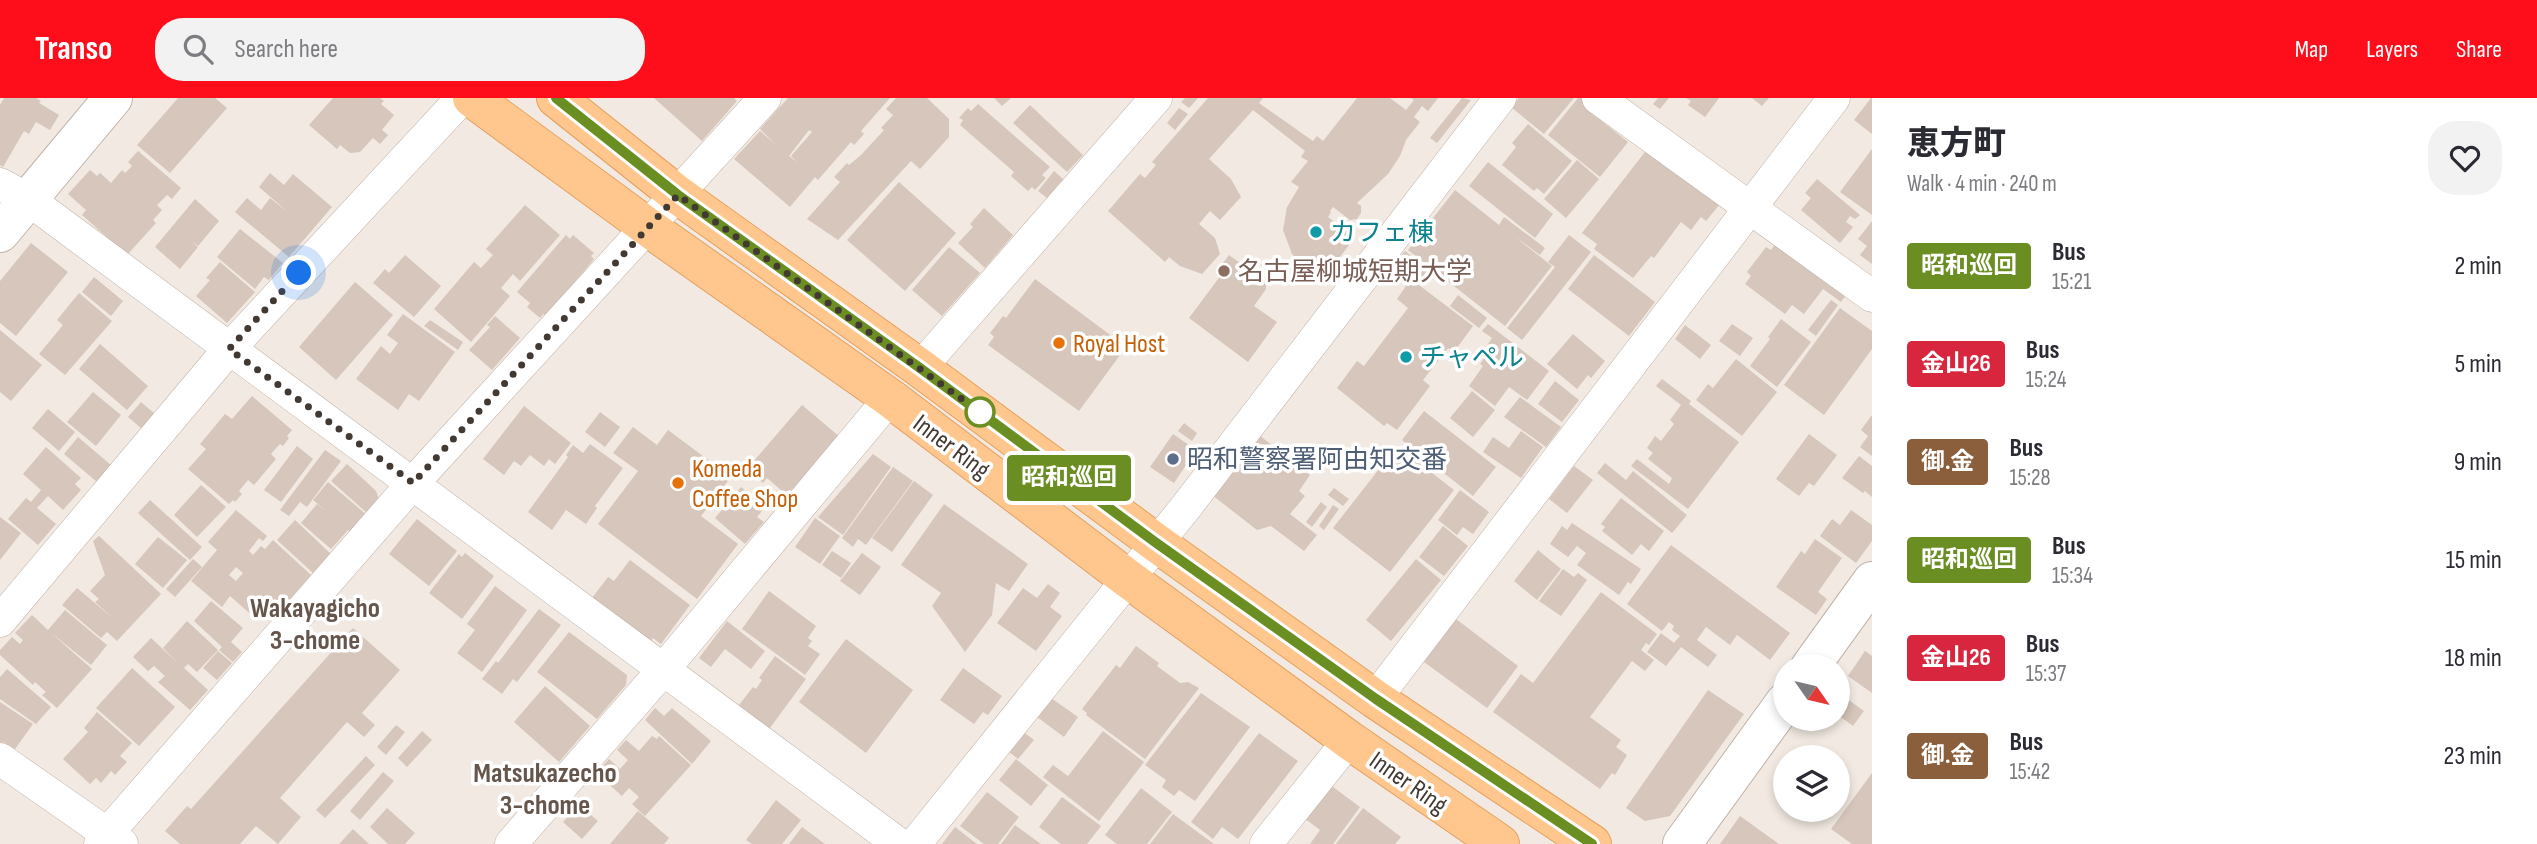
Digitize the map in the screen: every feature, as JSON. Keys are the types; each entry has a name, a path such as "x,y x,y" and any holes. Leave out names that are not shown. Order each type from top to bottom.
{"main road":[{"name":"Inner Ring","path":"472,98 649,228 890,398 1127,578 1349,740 1500,844"},
{"name":"Inner Ring","path":"556,98 678,195 920,368 1155,542 1376,699 1592,844"}],"street":[{"path":"0,233 14,192 113,98"},
{"path":"0,621 229,349 462,98"},
{"path":"0,759 110,841 413,483 649,228 765,98"},
{"path":"920,368 1156,98"},
{"path":"915,844 1194,496 1500,98"},
{"path":"1598,98 1872,296"},
{"path":"1376,699 1834,98"},
{"path":"14,192 413,483 899,844"},
{"path":"511,844 663,670 890,398"},
{"path":"1819,654 1872,582"},
{"path":"1682,844 1773,719"},
{"path":"1266,844 1349,740"}],"building":[{"path":"4,98 36,98 41,101 39,103 59,115 50,130 36,122 29,134 24,131 3,167 0,165 0,105"},
{"path":"178,98 215,98 227,108 170,173 137,145"},
{"path":"333,98 380,98 384,101 381,104 394,115 382,130 388,135 380,144 373,138 360,152 350,153 340,145 337,149 309,125"},
{"path":"654,98 734,98 737,101 702,141"},
{"path":"788,98 890,98 861,131 864,134 854,145 851,142 818,180 815,177 790,207 734,159 760,131 776,145 760,129","holes":["809,130 812,132 791,156 797,162 789,156"]},
{"path":"896,98 927,98 949,119 949,137 920,169 911,161 838,240 807,219 840,182 834,177 847,163 849,165 861,155 884,130 881,128 893,115 886,109"},
{"path":"994,98 1011,98 1002,106"},
{"path":"1185,98 1198,98 1189,108 1181,102"},
{"path":"1208,98 1263,98 1259,103 1313,141 1317,136 1323,141 1357,98 1390,98 1406,110 1414,100 1411,98 1438,98 1428,111 1422,106 1414,117 1420,122 1406,140 1400,156 1388,174 1357,203 1361,206 1361,213 1357,219 1350,220 1333,207 1330,211 1328,217 1355,237 1334,265 1324,258 1313,274 1292,254 1283,230 1287,207 1299,187 1291,182 1308,161 1301,157 1305,151 1253,110 1209,159 1231,179 1241,197 1220,220 1210,211 1199,224 1215,238 1220,254 1202,274 1180,266 1169,257 1165,262 1108,211 1140,174 1145,178 1156,165 1152,162"},
{"path":"1462,98 1471,100 1437,143 1430,138"},
{"path":"1519,98 1574,98 1544,134 1511,107"},
{"path":"1578,98 1582,98 1596,110 1593,114 1628,142 1600,177 1548,135"},
{"path":"1658,98 1669,98 1660,109 1653,104"},
{"path":"1686,98 1719,98 1705,117 1688,105 1691,101"},
{"path":"1752,98 1769,98 1762,106"},
{"path":"1872,98 1872,134 1854,120"},
{"path":"978,104 1050,167 1042,175 1046,178 1035,190 1032,187 1028,191 1011,176 1014,172 960,125 963,120 959,118 968,108 971,111"},
{"path":"1030,105 1083,155 1067,172 1013,123"},
{"path":"1179,108 1188,114 1175,130 1167,123"},
{"path":"1528,124 1572,161 1544,194 1537,188 1534,191 1502,165 1516,147 1512,143"},
{"path":"1648,148 1720,204 1706,221 1701,217 1691,230 1681,222 1654,258 1651,256 1633,278 1594,249 1597,244 1582,233"},
{"path":"1872,149 1872,215 1840,192"},
{"path":"138,151 181,188 172,199 167,195 157,205 162,210 153,220 156,223 127,255 82,215 86,210 68,194 90,170 97,176 100,173 111,183 122,170 125,173 132,166 128,162"},
{"path":"1577,160 1599,179 1566,218 1544,199"},
{"path":"1488,162 1553,214 1535,238 1469,186"},
{"path":"1054,171 1063,179 1047,198 1038,191"},
{"path":"270,173 284,185 293,174 332,207 289,257 235,212 247,198 261,210 270,198 289,213 259,187"},
{"path":"1817,179 1860,215 1855,219 1850,216 1846,222 1853,227 1840,243 1801,210 1811,198 1805,193"},
{"path":"899,182 956,233 905,291 847,240"},
{"path":"1455,190 1499,225 1504,217 1545,248 1540,255 1514,236 1552,266 1505,326 1408,250"},
{"path":"195,199 219,221 198,246 190,240 198,247 180,269 155,247"},
{"path":"525,205 560,235 520,281 513,274 501,288 510,296 471,342 434,309 474,262 481,268 493,255 486,249"},
{"path":"984,208 1013,235 985,268 958,243 973,227 970,224"},
{"path":"1872,221 1872,264 1860,255 1867,246 1858,239"},
{"path":"240,229 283,263 269,280 264,277 255,289 217,257"},
{"path":"566,235 570,239 573,235 594,253 591,256 594,259 546,316 543,314 540,318 527,307 530,303 517,292"},
{"path":"1569,235 1591,252 1522,340 1507,328 1555,267 1548,262"},
{"path":"1778,240 1848,292 1841,302 1823,289 1804,314 1792,305 1785,314 1745,284 1751,276 1747,272 1766,247 1771,250"},
{"path":"31,243 68,272 16,336 0,323 0,281"},
{"path":"949,247 980,273 942,316 912,290"},
{"path":"1405,251 1429,269 1420,281 1396,262"},
{"path":"405,255 441,286 414,317 373,283 385,269 389,273"},
{"path":"1229,255 1266,282 1266,289 1254,306 1277,322 1248,362 1189,318 1227,267 1223,263"},
{"path":"1594,255 1655,302 1629,336 1568,289"},
{"path":"220,262 255,292 227,323 196,296 210,280 206,278"},
{"path":"94,277 123,301 111,316 82,292"},
{"path":"1035,279 1113,337 1110,341 1123,351 1079,411 988,345 994,337 990,333 1003,316 1006,318"},
{"name":"チャペル","path":"1411,279 1473,326 1454,352 1448,348 1423,380 1430,386 1397,430 1387,423 1384,426 1337,388 1357,361 1364,366 1408,308 1397,299"},
{"path":"355,282 393,315 336,380 299,347"},
{"path":"79,293 112,321 65,375 39,354 63,325 57,320"},
{"path":"1458,295 1487,318 1479,328 1450,306"},
{"path":"1831,300 1838,305 1816,336 1808,330"},
{"path":"1840,308 1872,331 1872,349 1824,415 1784,385"},
{"path":"403,314 455,352 419,401 409,394 398,410 356,379 381,346 390,354 398,343 387,335"},
{"path":"495,316 520,338 492,370 469,350 490,327 487,325"},
{"path":"1781,319 1811,342 1777,387 1750,366"},
{"path":"430,320 463,342 458,350 424,326"},
{"path":"1488,324 1549,371 1527,400 1509,387 1495,406 1469,386 1483,366 1480,364 1488,353 1484,350 1492,338 1482,331"},
{"path":"1732,324 1753,338 1740,356 1719,341"},
{"path":"1685,325 1711,345 1700,359 1675,339"},
{"path":"0,330 42,365 11,401 0,392"},
{"path":"1573,334 1605,361 1591,378 1588,375 1577,389 1547,364"},
{"path":"100,344 148,386 127,410 79,369"},
{"path":"1736,359 1777,392 1742,436 1696,400 1708,384 1713,388"},
{"path":"1662,379 1691,401 1689,404 1739,442 1688,509 1631,466 1637,459 1669,484 1672,478 1648,459 1653,453 1647,448 1655,436 1661,441 1674,424 1670,420 1681,405 1656,386"},
{"path":"1555,381 1579,400 1562,422 1538,404"},
{"path":"1472,391 1495,410 1473,437 1450,418"},
{"path":"93,392 121,415 96,446 67,422"},
{"path":"252,396 292,430 283,446 280,444 271,454 276,459 254,485 248,480 239,491 242,494 229,504 188,469 206,449 200,444 225,414 232,419"},
{"path":"1520,397 1561,427 1546,447 1504,417"},
{"path":"141,402 155,414 142,429 128,417"},
{"path":"802,405 840,437 789,497 767,478 763,483 747,469"},
{"path":"524,406 571,443 555,464 549,459 544,466 530,455 521,466 514,461 504,475 483,459"},
{"path":"48,409 75,432 59,451 32,428"},
{"path":"1424,411 1496,467 1473,496 1402,440"},
{"path":"600,412 620,427 605,447 585,432"},
{"path":"1872,415 1872,456 1860,447 1868,436 1861,430"},
{"path":"1184,423 1197,433 1192,441 1178,431"},
{"path":"633,427 657,445 668,430 731,477 701,516 738,544 697,599 598,524 638,471 613,453"},
{"path":"1521,431 1543,447 1521,478 1483,452 1493,437 1509,448"},
{"name":"昭和警察署阿由知交番","path":"1173,434 1196,450 1174,483 1150,467"},
{"path":"1809,434 1837,455 1814,486 1809,483 1799,496 1776,479"},
{"path":"1259,435 1310,475 1299,491 1305,496 1290,514 1317,535 1304,551 1271,526 1257,530 1212,495"},
{"path":"78,437 111,465 97,482 64,454"},
{"path":"590,444 623,468 595,506 597,508 586,524 566,510 552,530 528,512 568,457 566,455 573,445 583,453"},
{"path":"297,446 313,459 281,502 264,490"},
{"path":"1397,446 1454,490 1390,572 1333,528"},
{"path":"46,447 81,478 75,484 81,490 63,510 48,496 37,508 56,524 38,545 8,519 26,498 31,502 41,490 23,474"},
{"path":"325,450 341,461 307,507 300,502 289,516 280,510"},
{"path":"873,454 891,467 843,535 818,517"},
{"path":"1859,456 1872,466 1872,497 1842,478"},
{"path":"1605,463 1626,480 1633,471 1687,515 1672,533 1597,473"},
{"path":"347,464 376,491 379,500 367,513 331,481"},
{"path":"1574,466 1593,480 1567,513 1549,499"},
{"path":"893,467 913,481 866,545 858,539 853,547 842,538"},
{"path":"914,481 933,495 892,552 872,538"},
{"path":"328,482 367,515 351,533 348,530 331,549 301,523 317,504 326,511 313,500"},
{"path":"201,485 226,507 197,537 174,515"},
{"path":"741,487 765,507 757,517 764,522 745,544 715,518"},
{"path":"1334,488 1349,499 1343,506 1328,495"},
{"path":"1460,490 1489,512 1473,534 1463,527 1457,535 1438,520"},
{"path":"1621,498 1664,531 1649,551 1641,544 1632,555 1602,531 1605,527 1601,524"},
{"path":"150,500 202,547 190,560 138,513"},
{"path":"1321,502 1327,507 1312,527 1306,522"},
{"path":"944,504 1028,564 1009,591 996,583 992,615 965,652 932,606 941,593 901,565"},
{"path":"1333,505 1339,509 1324,530 1319,526"},
{"path":"236,510 267,536 263,541 259,538 249,551 253,555 261,546 265,549 273,540 311,575 282,608 278,605 264,620 260,616 257,620 230,596 222,607 191,581 217,550 208,542","holes":["236,567 243,573 236,581 229,575"]},
{"path":"1851,510 1872,525 1872,541 1856,563 1820,536 1832,519 1840,525"},
{"path":"0,517 21,533 0,560"},
{"path":"815,518 840,536 820,564 795,547"},
{"path":"417,519 457,551 429,586 389,554"},
{"path":"295,520 331,554 313,573 277,540"},
{"path":"1572,523 1641,569 1619,595 1577,565 1586,553 1577,546 1568,557 1550,544 1562,526 1567,530"},
{"path":"1443,526 1468,546 1444,576 1419,557"},
{"path":"99,536 161,594 117,641 107,632 101,638 62,605 77,588 115,620 95,602 99,599 90,591 105,575 93,541"},
{"path":"158,537 187,560 163,588 135,564"},
{"path":"1815,539 1842,558 1818,592 1827,599 1816,615 1776,587 1801,551 1805,554"},
{"path":"1671,545 1790,633 1770,660 1737,635 1730,645 1706,627 1697,640 1717,655 1708,667 1681,647 1666,666 1647,652 1661,633 1674,643 1680,636 1672,630 1674,626 1669,622 1662,631 1627,604"},
{"path":"1538,550 1561,569 1537,600 1514,581"},
{"path":"832,551 851,563 841,578 822,565"},
{"path":"465,553 494,576 462,619 429,593 459,554 462,557"},
{"path":"862,553 881,567 860,595 840,581"},
{"path":"193,559 202,567 175,597 166,589"},
{"path":"1416,559 1441,580 1391,641 1366,620"},
{"path":"630,560 690,605 661,644 653,638 647,646 589,602 608,577 614,581"},
{"path":"1563,569 1574,577 1578,573 1587,580 1561,616 1539,601"},
{"path":"1048,584 1060,593 1050,607 1062,616 1036,651 997,623 1023,588 1037,598"},
{"path":"495,586 527,610 482,672 457,653 475,630 467,624"},
{"path":"769,591 816,626 808,638 812,641 808,646 820,654 805,675 742,629"},
{"path":"1601,592 1657,634 1649,645 1646,643 1641,650 1654,660 1645,671 1632,661 1590,717 1621,740 1616,747 1627,755 1615,775 1612,773 1600,789 1493,712 1521,674 1533,683"},
{"path":"211,601 243,628 231,642 242,652 233,662 219,650 222,647 194,621"},
{"path":"539,609 561,625 517,682 513,679 502,694 482,679 496,661 498,663"},
{"path":"65,610 107,645 91,665 50,632 92,669 57,708 42,695 46,692 35,682 33,685 0,655 0,650 12,637 20,644 23,640 15,633 32,615 48,630"},
{"path":"1456,619 1518,666 1487,708 1424,662"},
{"path":"187,621 218,650 197,672 188,664 184,668 208,690 190,710 158,682 165,676 154,666 148,671 133,657 151,638 179,664 163,648"},
{"path":"727,621 765,651 751,669 725,649 711,667 699,658"},
{"path":"353,628 400,670 362,713 375,725 364,737 347,722 280,798 301,817 278,844 256,826 240,844 180,844 165,831 187,806 191,809"},
{"path":"569,632 627,675 626,685 597,719 537,672"},
{"path":"846,639 913,690 866,753 799,702"},
{"path":"1136,646 1180,683 1188,682 1199,688 1145,759 1086,715 1082,709 1116,665 1120,668"},
{"path":"218,651 232,663 217,680 203,668"},
{"path":"1865,651 1872,656 1872,693 1850,677 1850,673"},
{"path":"775,656 806,679 767,732 736,709 753,687 756,689 762,680 759,678"},
{"path":"132,668 175,707 139,746 96,708"},
{"path":"963,668 1002,696 988,715 983,712 974,724 940,700"},
{"path":"7,669 51,707 36,724 0,699 0,677"},
{"path":"545,686 590,726 559,762 514,722"},
{"path":"1708,690 1744,714 1670,816 1645,821 1626,808"},
{"path":"1201,693 1250,727 1195,801 1179,790 1174,796 1162,787 1166,780 1145,765"},
{"path":"1051,698 1078,717 1064,737 1037,717"},
{"path":"1850,701 1864,711 1853,726 1850,724"},
{"path":"0,702 33,724 15,749 0,742"},
{"path":"655,708 664,716 672,708 711,741 692,764 645,720"},
{"path":"97,712 132,743 120,756 127,762 115,775 111,771 101,783 96,778 90,784 63,759 88,732 84,728"},
{"path":"396,725 405,732 386,755 377,747"},
{"path":"422,731 432,740 407,767 398,758"},
{"path":"1103,731 1144,762 1099,821 1043,777 1053,765 1068,776"},
{"path":"1025,733 1034,740 1018,759 1009,752"},
{"path":"1259,733 1298,761 1238,839 1222,827 1213,839 1191,822"},
{"path":"652,736 657,739 659,736 691,765 645,816 632,804 639,797 629,788 622,796 596,773 609,759 620,769 628,760 617,750 626,740 639,751"},
{"path":"366,756 375,765 325,818 316,810"},
{"path":"1016,759 1048,785 1031,806 999,780"},
{"path":"383,772 394,781 360,820 350,811"},
{"path":"1872,773 1872,844 1852,844 1831,829 1836,822 1850,822 1850,803"},
{"path":"1329,784 1360,807 1333,844 1310,844 1320,830 1304,818"},
{"path":"1141,788 1172,812 1147,844 1117,844 1105,835"},
{"path":"987,792 1019,817 998,844 984,844 960,826"},
{"path":"1062,797 1101,826 1087,844 1061,844 1039,827"},
{"path":"776,800 801,820 782,844 752,844 746,840"},
{"path":"579,805 598,821 582,839 563,822"},
{"path":"387,808 415,833 405,844 388,844 370,827"},
{"path":"1363,808 1401,837 1395,844 1336,844"},
{"path":"638,811 669,838 664,844 610,844"},
{"path":"1173,814 1214,844 1150,844"},
{"path":"1740,816 1779,844 1720,844"},
{"path":"1015,825 1041,844 1001,844"},
{"path":"802,827 825,844 789,844"},
{"path":"955,827 977,844 942,844"},
{"path":"353,829 369,844 339,844"}],"bus line":[{"name":"昭和巡回","path":"556,98 678,195 920,368 1155,542 1376,699 1592,844"}],"place":[{"name":"カフェ棟","path":"1316,232"},
{"name":"名古屋柳城短期大学","path":"1224,271"},
{"name":"Royal Host","path":"1059,343"},
{"name":"チャペル","path":"1406,357"},
{"name":"昭和警察署阿由知交番","path":"1173,459"},
{"name":"Komeda Coffee Shop","path":"678,483"}],"district":[{"name":"Wakayagicho 3-chome","path":"315,623"},
{"name":"Matsukazecho 3-chome","path":"545,788"}],"route":[{"path":"299,273 229,349 413,483 678,195 984,415 980,412"}]}
